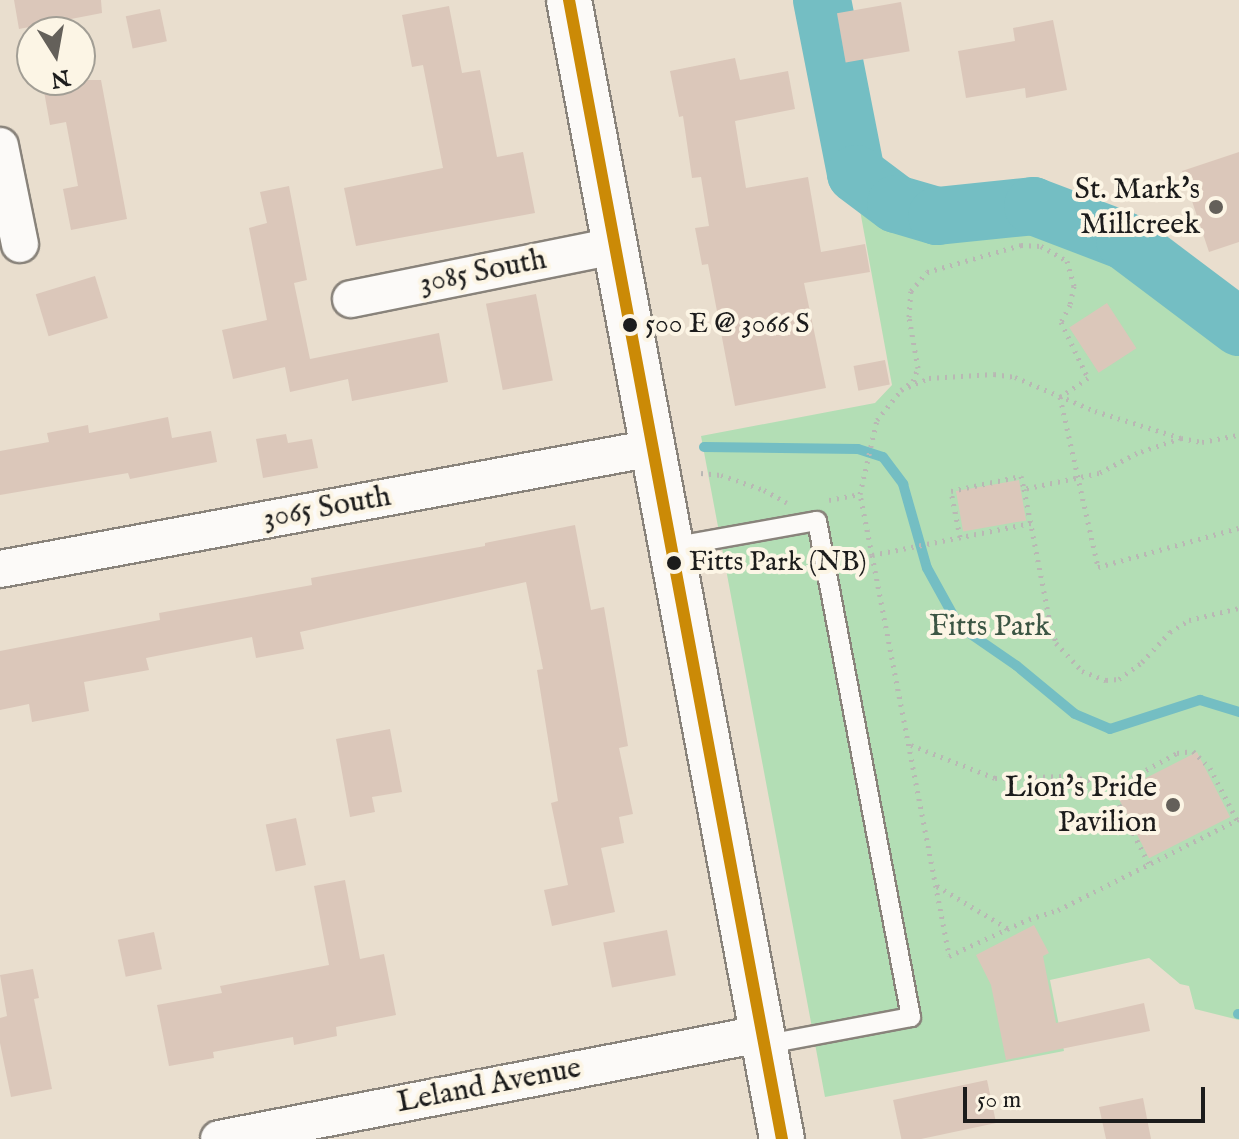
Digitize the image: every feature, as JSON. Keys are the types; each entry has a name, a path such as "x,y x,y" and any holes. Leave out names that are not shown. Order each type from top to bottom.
{"street":[{"path":"569,0 782,1139"},
{"path":"2,170 20,244"},
{"name":"3085 South","path":"351,299 615,246"},
{"name":"3065 South","path":"0,569 653,448"},
{"name":"Leland Avenue","path":"219,1139 762,1040"}],"lane":[{"path":"671,547 817,521 911,1017 762,1040"}],"path":[{"path":"1060,397 1088,378 1061,322 1074,295 1072,272 1067,261 1055,252 1041,246 1021,245 927,272 911,291 909,317 918,368 913,381 884,407 871,440 860,494 949,956 1058,910 1238,819 1210,768 1193,751 1177,753 1111,789"},
{"path":"901,390 929,378 994,374 1015,377 1060,397 1181,438 1202,442 1239,435"},
{"path":"1060,397 1098,567 1239,528"},
{"path":"1024,489 1080,479 1181,438"},
{"path":"701,473 721,475 764,490 784,499 789,508"},
{"path":"960,537 951,491 1021,476 1056,643 1082,671 1095,677 1119,679 1142,662 1170,632 1189,620 1239,608"},
{"path":"872,555 1031,523"},
{"path":"910,744 995,778 1064,776 1108,783 1149,864"},
{"path":"936,885 1008,929"}],"green space":[{"name":"Fitts Park","path":"855,183 878,197 939,202 1037,196 1135,231 1239,299 1239,1020 1195,1009 1189,986 1180,984 1149,958 1050,980 1064,1051 825,1097 701,436 875,403 892,385"}],"building":[{"path":"14,0 101,0 102,13 86,16 17,16"},
{"path":"901,2 910,51 846,63 837,13"},
{"path":"449,6 462,73 480,70 497,157 523,152 535,213 356,246 344,188 443,168 423,65 412,67 402,15"},
{"path":"160,9 167,41 133,49 126,16"},
{"path":"1053,20 1067,90 1026,98 1025,88 966,98 958,51 1015,41 1013,28"},
{"path":"735,58 740,80 788,71 795,109 735,121 746,188 808,177 821,252 865,244 870,272 804,283 826,388 735,406 708,264 702,265 695,228 709,226 701,177 692,178 683,116 679,117 670,71"},
{"path":"96,80 101,80 127,219 71,230 63,189 78,186 66,122 50,125 45,96 96,96"},
{"name":"St. Mark's Millcreek","path":"1239,152 1239,242 1209,252 1182,171"},
{"path":"289,186 307,280 294,283 310,359 439,333 448,382 352,401 348,379 290,392 285,367 233,379 222,330 267,320 249,228 267,223 260,192"},
{"path":"95,276 108,318 49,336 36,294"},
{"path":"536,294 553,380 503,390 486,304"},
{"path":"1107,303 1136,348 1099,373 1069,328"},
{"path":"885,360 890,385 858,391 854,366"},
{"path":"168,417 172,438 211,431 217,462 130,479 128,473 0,495 0,451 49,442 47,433 88,425 89,433"},
{"path":"286,434 288,443 312,439 318,468 263,478 256,439"},
{"path":"1019,480 1026,520 963,531 956,491"},
{"path":"575,525 591,610 604,607 628,746 619,748 633,814 619,817 624,843 601,848 615,912 552,926 544,890 568,885 551,803 558,801 537,670 543,669 526,582 300,632 304,649 256,658 252,637 146,658 149,670 84,682 89,711 32,722 29,704 0,710 0,651 160,620 159,613 312,585 311,578 485,546 485,543"},
{"path":"390,729 402,792 372,797 375,812 350,817 336,739"},
{"name":"Lion's Pride Pavilion","path":"1197,752 1230,817 1149,858 1116,793"},
{"path":"296,818 306,865 276,871 266,824"},
{"path":"345,880 360,959 384,954 396,1015 336,1027 337,1036 294,1045 293,1037 213,1052 214,1058 169,1066 157,1005 222,993 220,986 329,965 314,886"},
{"path":"1034,925 1049,953 1043,956 1056,1023 1144,1003 1150,1031 1006,1060 991,985 976,955"},
{"path":"667,930 676,975 612,988 603,942"},
{"path":"154,932 162,969 126,977 118,940"},
{"path":"33,969 39,998 34,999 52,1089 11,1097 0,1043 0,1018 7,1016 0,975"},
{"path":"987,1080 996,1123 921,1139 901,1139 893,1100"},
{"path":"1143,1098 1151,1139 1106,1139 1099,1107"}],"waterway":[{"path":"822,0 856,174 896,204 937,216 1033,206 1125,241 1239,327"},
{"path":"704,447 858,449 883,457 903,484 927,568 959,626 1017,666 1075,714 1110,729 1200,700 1239,712"}],"transit line":[{"path":"569,0 782,1139"}],"place":[{"name":"St. Mark's Millcreek","path":"1216,207"},
{"name":"500 E @ 3066 S","path":"630,325"},
{"name":"Fitts Park (NB)","path":"674,563"},
{"name":"Lion's Pride Pavilion","path":"1173,805"}]}
